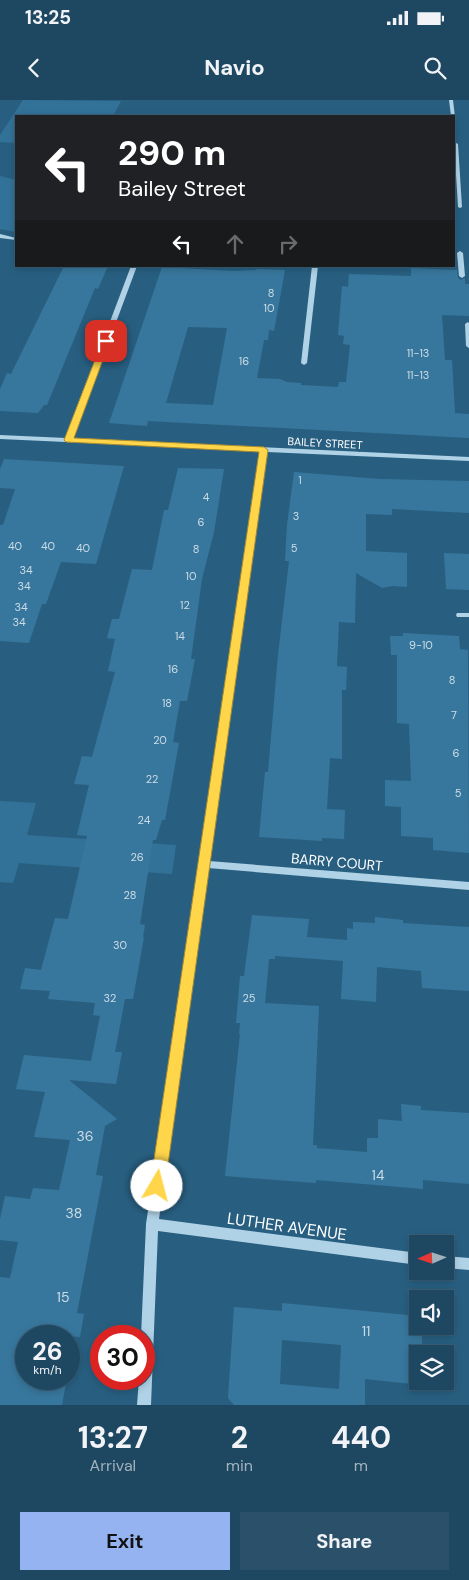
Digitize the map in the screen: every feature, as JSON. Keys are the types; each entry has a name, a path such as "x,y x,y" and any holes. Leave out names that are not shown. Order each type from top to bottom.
{"street":[{"path":"451,100 454,115"},
{"path":"455,144 460,207"},
{"path":"0,236 15,239"},
{"path":"460,253 462,276"},
{"path":"461,264 469,264"},
{"path":"69,440 134,267"},
{"path":"304,363 316,267"},
{"path":"468,324 469,346"},
{"name":"BAILEY STREET","path":"0,437 469,459"},
{"path":"144,1405 152,1224 264,450"},
{"name":"BARRY COURT","path":"203,864 469,886"},
{"name":"LUTHER AVENUE","path":"152,1224 409,1258"},
{"path":"454,1263 469,1264"}],"shaded area":[{"path":"23,100 121,101 114,115 15,115 15,143 0,142 0,135"},
{"path":"0,176 15,180 15,232 0,229"},
{"path":"0,801 36,803 27,835 176,845 172,874 19,863 13,883 0,882"}],"building":[{"path":"64,267 108,267 98,289 95,288 47,405 44,405 38,413 0,411 0,389 7,373 11,374"},
{"path":"162,267 233,271 256,269 285,270 274,331 269,330 268,340 264,340 257,378 280,379 287,382 301,383 301,385 338,387 339,382 346,382 350,345 343,344 344,336 338,335 342,286 348,287 349,274 411,276 411,268 457,270 458,278 461,280 465,278 465,284 469,284 469,316 442,315 445,360 452,360 455,413 469,414 469,438 148,421 147,426 109,423","holes":["188,327 227,328 213,405 166,403"]},
{"path":"4,459 124,466 96,564 61,562 46,604 42,604 29,643 0,641 0,525 3,525 15,489 0,488 0,469"},
{"path":"178,468 224,469 214,532 202,579 191,659 195,659 187,701 180,701 173,742 179,743 165,820 162,820 156,840 153,840 140,924 145,925 144,937 133,999 125,999 115,1052 122,1052 116,1084 69,1080 117,1119 105,1126 96,1175 103,1176 77,1313 84,1314 80,1337 80,1325 15,1325 15,1390 65,1390 62,1405 0,1405 0,1277 10,1278 18,1242 0,1240 0,1219 5,1196 30,1199 33,1188 59,1190 70,1140 34,1137 45,1092 16,1089 24,1055 91,1061 100,1016 93,1015 95,1003 48,999 50,991 20,989 25,968 41,970 55,918 68,919 87,836 77,835 89,785 74,784 82,756 92,757 115,672 108,671 115,639 107,638 112,619 119,619 132,569 152,570 164,510 168,510"},
{"path":"294,472 380,479 469,481 469,513 392,509 392,515 366,514 366,551 407,553 407,587 393,586 382,588 356,573 355,623 339,622 337,666 347,667 346,690 342,690 342,759 330,758 327,809 345,810 344,839 322,838 322,841 259,837 265,772 268,772 278,655 289,561 285,561 287,525"},
{"path":"444,553 469,554 469,590 446,589"},
{"path":"403,633 459,636 460,649 468,650 469,853 433,850 433,838 401,836 401,807 385,806 385,780 411,781 409,724 397,723 397,655 391,655 390,636 403,636"},
{"path":"252,915 309,919 307,937 347,940 347,928 353,929 353,922 375,923 375,917 403,920 403,923 469,927 469,991 422,988 421,971 377,967 376,1002 341,999 343,961 275,956 275,959 269,959 265,1003 319,1006 313,1145 317,1145 317,1148 367,1152 367,1138 378,1138 378,1119 402,1121 401,1104 421,1106 421,1110 469,1113 469,1184 423,1180 423,1189 316,1180 316,1183 225,1176 240,1034 240,1023 236,1023 240,976 244,976"},
{"path":"282,1303 409,1315 409,1335 422,1335 422,1345 409,1345 409,1384 365,1379 365,1405 234,1405 228,1398 234,1307 282,1311","holes":["282,1340 341,1345 339,1389 280,1384"]}],"route":[{"path":"106,341 69,440 264,450 157,1186"}]}
